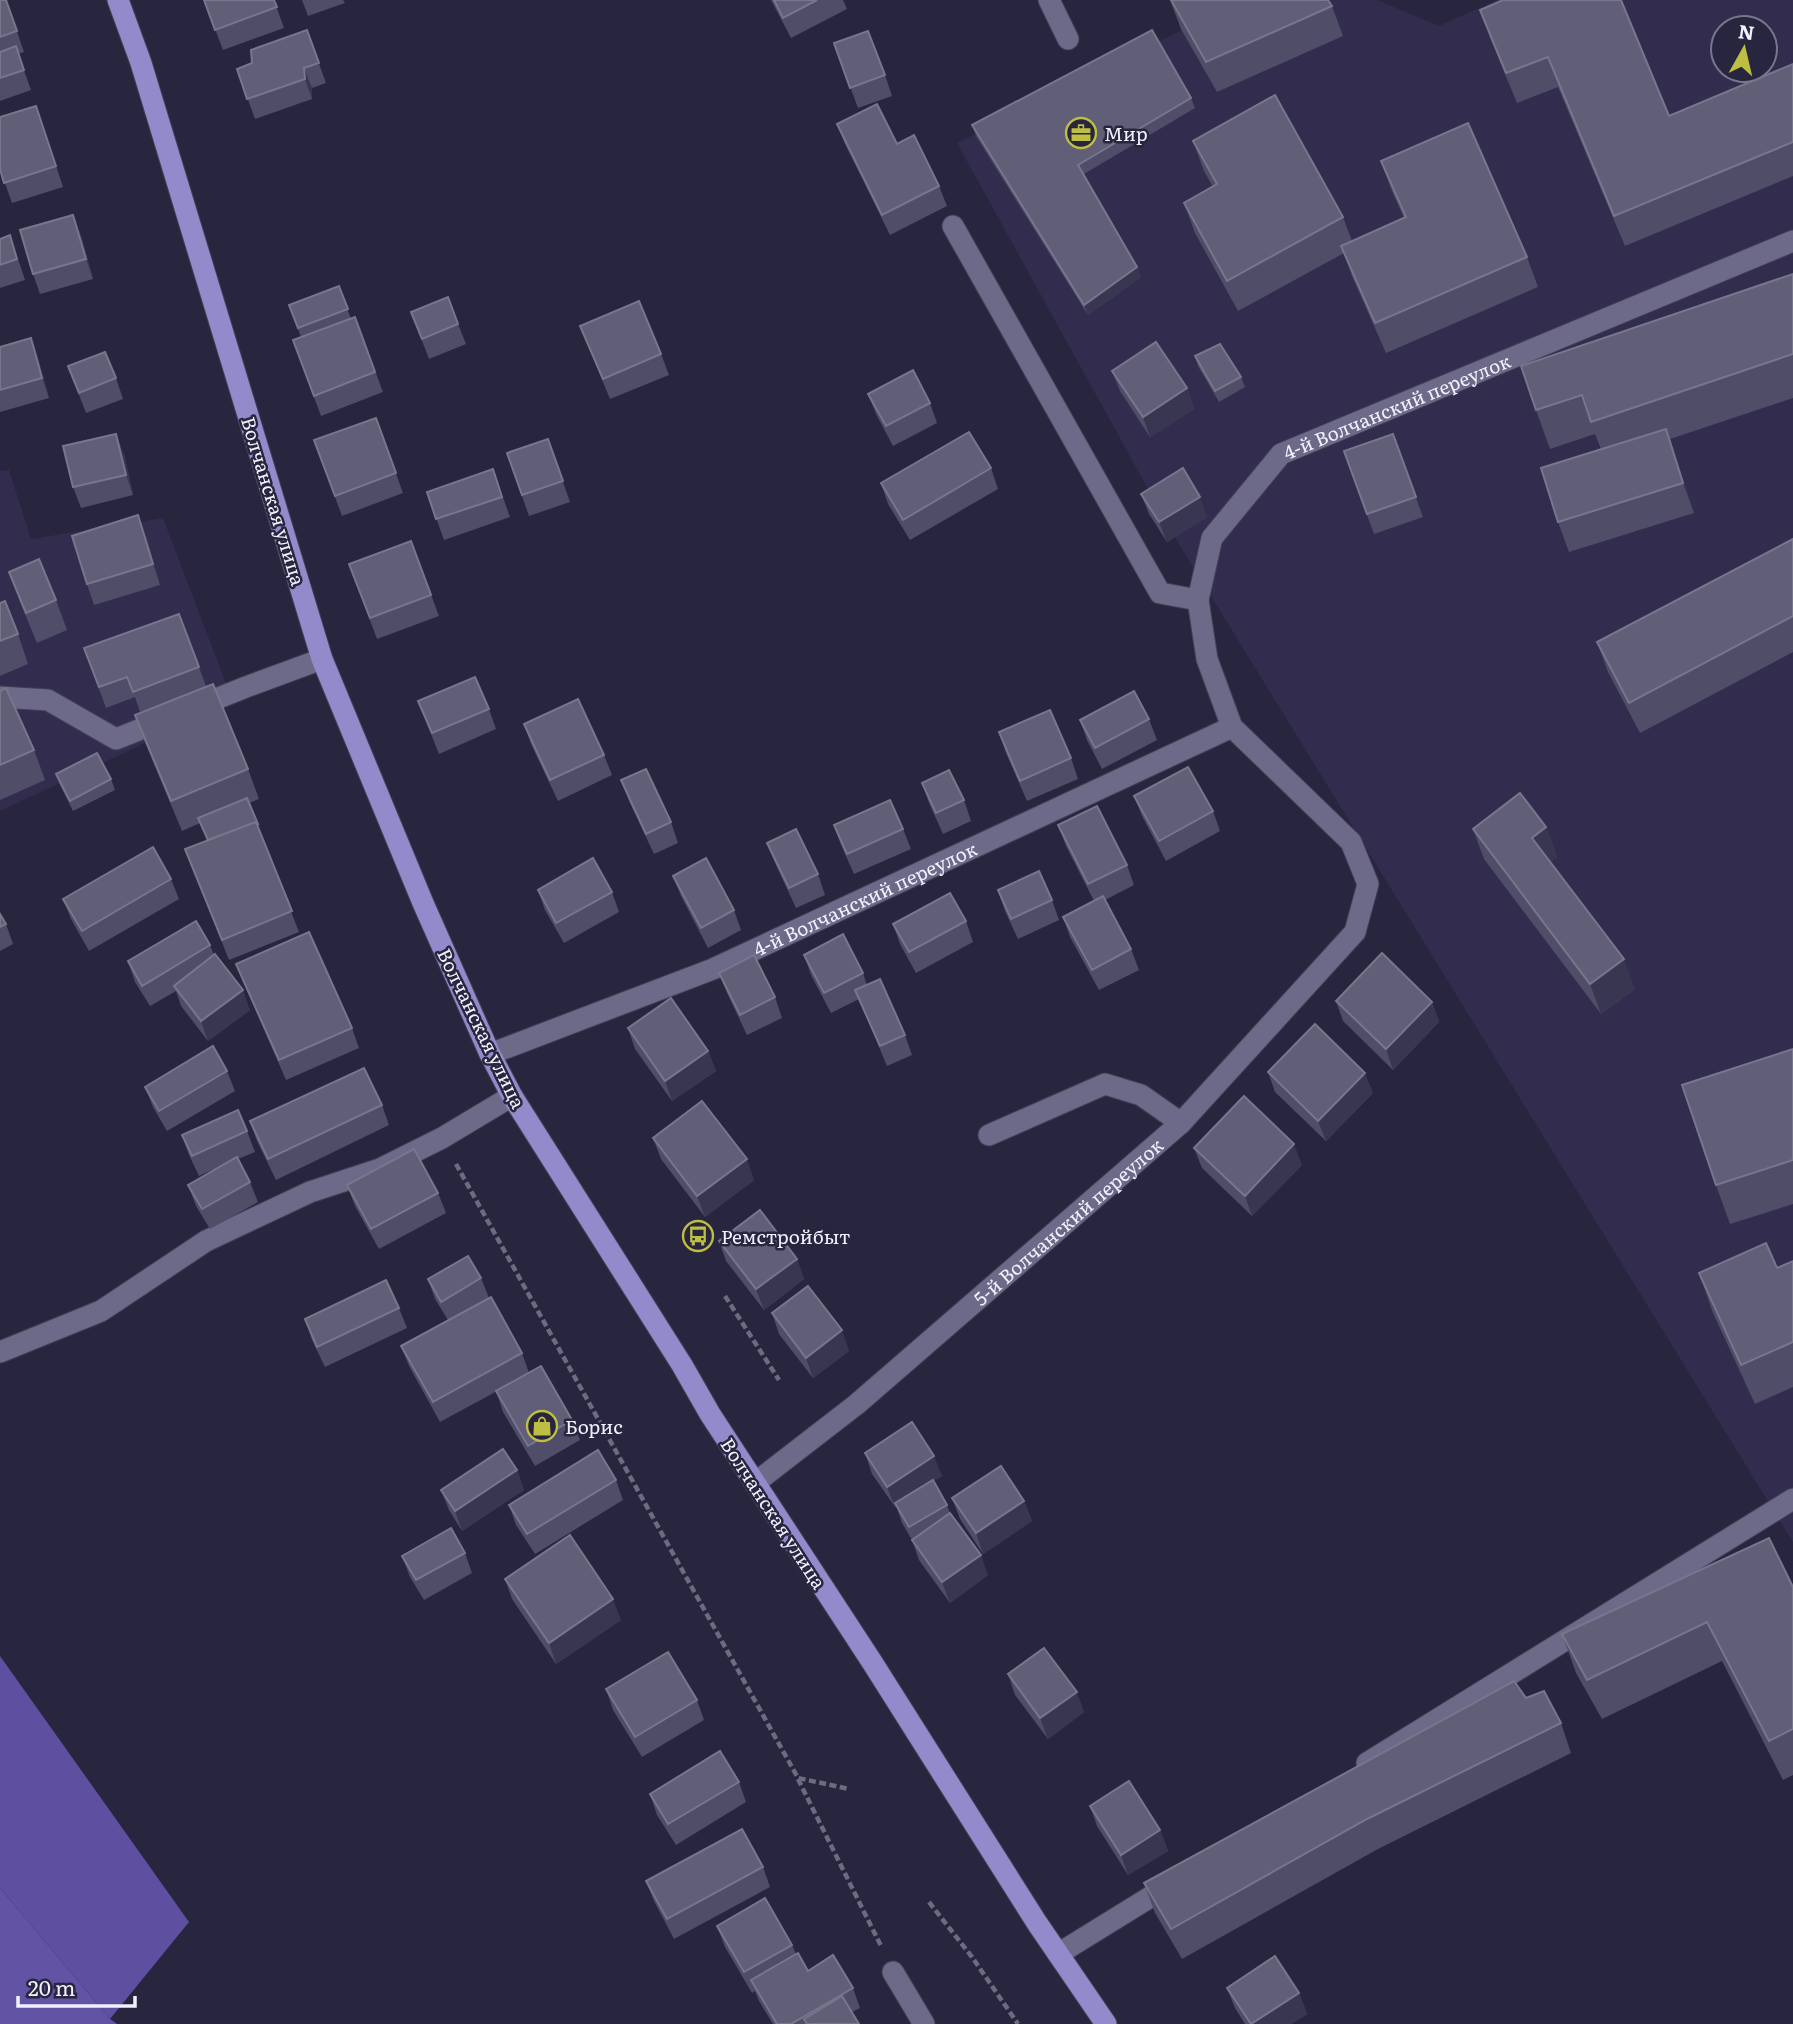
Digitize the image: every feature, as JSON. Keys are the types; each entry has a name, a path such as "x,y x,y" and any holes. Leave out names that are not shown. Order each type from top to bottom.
{"main road":[{"name":"Волчанская улица","path":"118,0 141,63 322,659 423,903 490,1054 512,1096 755,1483 1058,1954 1106,2024"}],"street":[{"path":"1049,0 1068,39"},
{"path":"953,226 1160,593 1198,600"},
{"name":"4-й Волчанский переулок","path":"1355,932 1368,884 1351,842 1232,727 1207,659 1198,600 1212,538 1281,454 1793,241"},
{"path":"0,697 48,700 116,739 322,659"},
{"name":"4-й Волчанский переулок","path":"490,1054 713,969 1232,727"},
{"name":"5-й Волчанский переулок","path":"755,1483 857,1404 1181,1123 1355,932"},
{"path":"989,1135 1105,1084 1141,1095 1181,1123"},
{"path":"0,1352 101,1311 206,1241 310,1192 380,1168 442,1139 512,1096"},
{"path":"1355,1770 1793,1499"},
{"path":"1058,1954 1189,1873"},
{"path":"893,1972 923,2024"}],"path":[{"path":"442,1139 797,1778 893,1972"},
{"path":"725,1296 779,1380"},
{"path":"797,1778 849,1789"},
{"path":"929,1902 972,1957 1018,2024"}],"shaded area":[{"path":"1242,0 1377,0 1439,26 1497,0 1793,0 1793,1542 1174,536 957,143"},
{"path":"9,470 31,539 163,518 233,702 0,811 0,471"},
{"path":"0,1656 189,1922 110,2019 0,1888"},
{"path":"0,1888 110,2019 117,2024 0,2024"}],"building":[{"path":"0,0 6,0 17,31 0,37"},
{"path":"204,0 274,0 277,7 215,30"},
{"path":"774,0 817,0 783,18"},
{"path":"1171,0 1328,0 1332,6 1206,62"},
{"path":"1503,0 1621,0 1669,116 1745,84 1779,84 1779,70 1793,64 1793,142 1614,216 1548,57 1506,73 1480,10"},
{"path":"307,30 319,63 304,68 305,79 247,99 237,69 252,63 251,50"},
{"path":"1152,30 1191,98 1078,165 1137,267 1084,305 972,125"},
{"path":"868,31 885,75 850,88 834,43"},
{"path":"16,46 24,70 0,78 0,52"},
{"path":"1275,95 1343,217 1227,281 1184,203 1217,184 1193,141"},
{"path":"877,104 897,144 914,135 939,186 882,215 837,124"},
{"path":"36,106 56,166 4,183 0,169 0,117"},
{"path":"1468,123 1527,257 1375,323 1341,246 1406,217 1381,161"},
{"path":"73,215 86,259 33,274 20,230"},
{"path":"10,235 17,259 0,265 0,239"},
{"path":"1793,274 1793,354 1591,422 1582,395 1536,410 1521,366"},
{"path":"339,286 348,309 298,328 289,305"},
{"path":"448,297 458,324 422,339 411,312"},
{"path":"639,301 661,354 603,379 580,326"},
{"path":"355,317 375,372 314,396 293,340"},
{"path":"31,338 42,378 0,390 0,347"},
{"path":"1156,342 1187,388 1143,417 1112,371"},
{"path":"1220,344 1241,377 1215,391 1195,356"},
{"path":"105,352 116,378 79,393 68,366"},
{"path":"913,370 930,403 886,426 868,394"},
{"path":"376,418 396,473 335,496 314,440"},
{"path":"1666,429 1683,483 1558,522 1541,468"},
{"path":"969,432 991,468 903,520 881,483"},
{"path":"116,434 126,475 73,487 63,446"},
{"path":"1393,434 1416,497 1367,514 1344,451"},
{"path":"548,439 563,481 522,495 507,453"},
{"path":"1183,468 1200,497 1159,522 1141,494"},
{"path":"493,469 502,497 436,519 427,492"},
{"path":"138,515 153,564 87,584 72,536"},
{"path":"1793,539 1793,616 1629,703 1597,642"},
{"path":"411,541 431,595 370,618 349,564"},
{"path":"39,559 56,600 26,613 9,572"},
{"path":"5,601 18,634 0,641 0,603"},
{"path":"179,614 199,667 133,692 127,677 99,687 84,648"},
{"path":"475,677 489,709 432,733 418,701"},
{"path":"213,684 248,769 171,801 135,715"},
{"path":"6,688 34,750 0,765 0,691"},
{"path":"1134,691 1149,719 1095,748 1080,720"},
{"path":"578,699 604,755 550,780 524,724"},
{"path":"1050,710 1071,758 1020,781 999,732"},
{"path":"97,753 111,779 70,801 56,774"},
{"path":"1188,767 1213,811 1159,841 1134,796"},
{"path":"646,769 671,822 646,834 621,780"},
{"path":"949,770 964,800 936,813 922,783"},
{"path":"1520,793 1546,827 1532,838 1624,959 1590,984 1473,829"},
{"path":"247,798 258,824 256,822 208,840 198,818"},
{"path":"890,800 903,829 847,854 834,825"},
{"path":"1097,806 1127,865 1088,884 1058,825"},
{"path":"256,822 292,911 222,940 185,849"},
{"path":"796,829 818,874 789,888 767,843"},
{"path":"153,847 171,879 82,931 63,899"},
{"path":"593,858 612,892 556,923 538,890"},
{"path":"706,858 734,910 701,928 673,876"},
{"path":"1039,871 1052,900 1011,919 998,890"},
{"path":"950,893 966,921 909,952 893,924"},
{"path":"1103,896 1131,949 1092,970 1063,917"},
{"path":"0,914 6,924 0,927"},
{"path":"196,921 210,945 142,986 128,961"},
{"path":"309,932 352,1028 279,1060 236,964"},
{"path":"843,934 863,973 824,993 804,955"},
{"path":"1382,953 1432,1002 1386,1049 1336,1001"},
{"path":"215,954 243,990 201,1021 174,986"},
{"path":"754,955 775,997 740,1015 719,973"},
{"path":"880,979 905,1035 880,1046 855,990"},
{"path":"671,998 708,1051 665,1081 628,1028"},
{"path":"1315,1024 1365,1073 1318,1121 1268,1072"},
{"path":"213,1046 227,1071 159,1111 145,1087"},
{"path":"1793,1049 1793,1160 1716,1185 1682,1085"},
{"path":"364,1068 382,1105 268,1159 250,1121"},
{"path":"1244,1096 1294,1144 1245,1196 1194,1148"},
{"path":"702,1101 747,1159 697,1196 653,1138"},
{"path":"238,1110 247,1131 192,1156 182,1135"},
{"path":"414,1149 438,1193 371,1229 347,1185"},
{"path":"237,1157 250,1182 202,1209 188,1185"},
{"path":"760,1210 797,1259 756,1289 719,1241"},
{"path":"1766,1243 1777,1268 1793,1261 1793,1342 1741,1365 1699,1273"},
{"path":"468,1256 481,1278 441,1302 428,1279"},
{"path":"386,1280 399,1308 317,1347 305,1319"},
{"path":"808,1286 842,1330 806,1358 772,1313"},
{"path":"491,1297 522,1353 433,1402 401,1346"},
{"name":"Борис","path":"541,1366 572,1420 528,1446 496,1391"},
{"path":"912,1422 934,1456 887,1487 865,1453"},
{"path":"503,1449 517,1470 455,1511 441,1490"},
{"path":"598,1450 616,1480 527,1534 509,1505"},
{"path":"1001,1466 1024,1501 976,1533 952,1498"},
{"path":"933,1480 947,1505 909,1527 895,1503"},
{"path":"950,1513 981,1555 942,1582 912,1540"},
{"path":"451,1528 465,1553 416,1580 402,1556"},
{"path":"570,1535 613,1599 549,1643 505,1579"},
{"path":"1769,1538 1793,1587 1793,1729 1769,1741 1707,1622 1587,1680 1562,1634"},
{"path":"1044,1648 1077,1692 1040,1718 1008,1674"},
{"path":"668,1652 697,1700 635,1737 606,1689"},
{"path":"1514,1681 1526,1698 1544,1691 1561,1723 1367,1819 1171,1929 1144,1883"},
{"path":"720,1751 739,1782 668,1824 650,1794"},
{"path":"1129,1781 1160,1830 1121,1855 1090,1806"},
{"path":"742,1829 763,1867 667,1919 646,1881"},
{"path":"765,1898 792,1945 744,1972 717,1926"},
{"path":"798,1953 808,1971 833,1955 853,1988 791,2024 777,2024 751,1980"},
{"path":"1275,1956 1299,1993 1251,2024 1227,1988"},
{"path":"842,1996 859,2024 807,2024 804,2019"}],"place":[{"name":"Мир","path":"1081,133"},
{"name":"Ремстройбыт","path":"698,1236"},
{"name":"Борис","path":"542,1426"}]}
